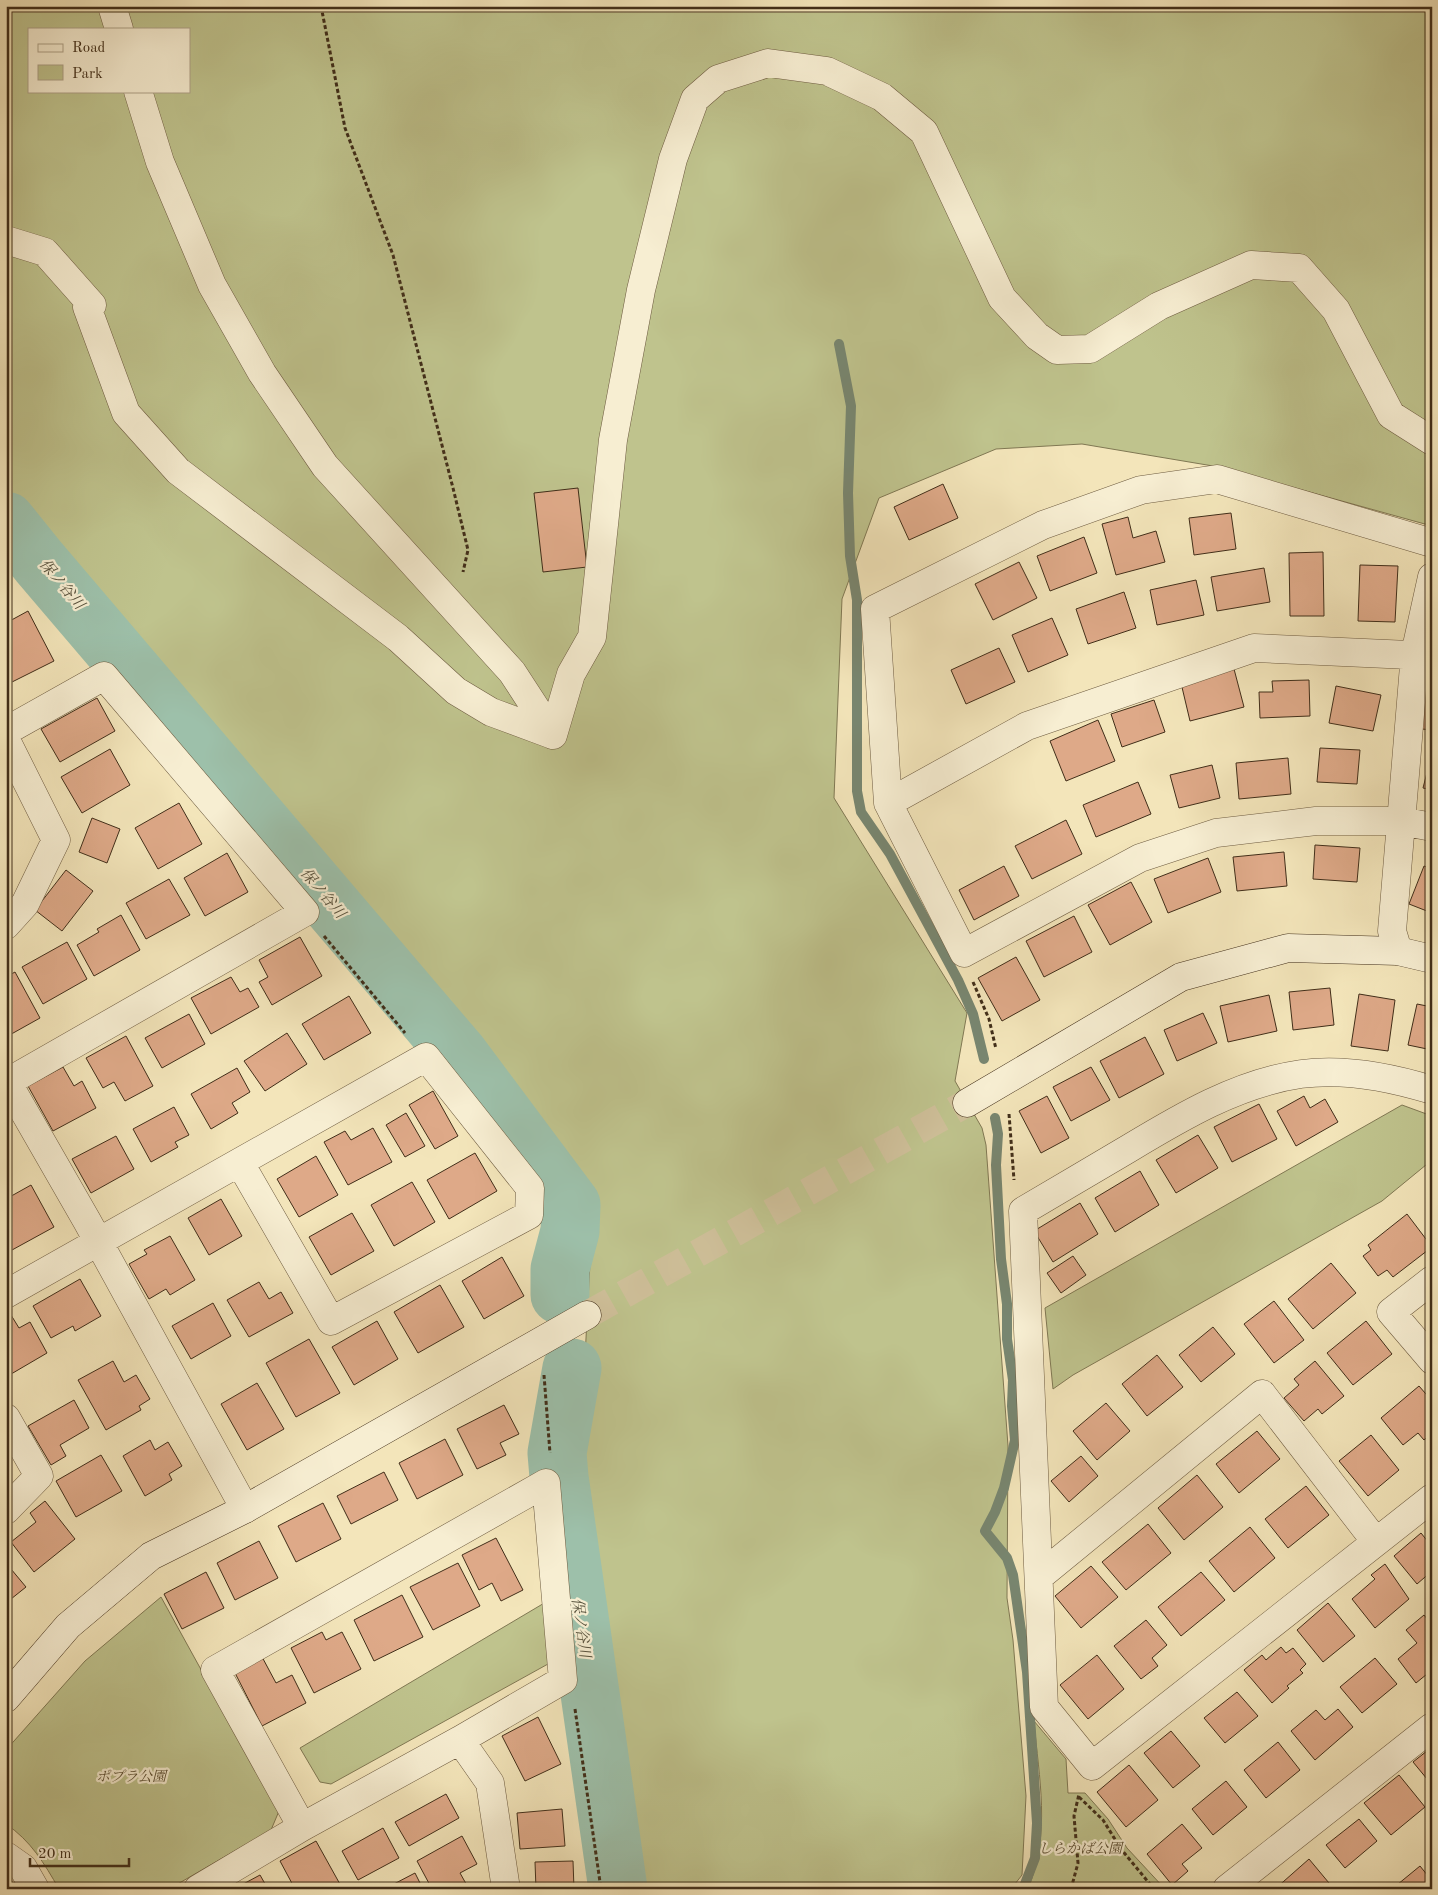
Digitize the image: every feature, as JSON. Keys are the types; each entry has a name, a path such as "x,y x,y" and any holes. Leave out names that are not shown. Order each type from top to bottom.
{"street":[{"path":"112,6 119,28"},
{"path":"554,735 571,674 592,637 614,440 641,290 673,159 695,98 718,79 768,63 827,71 882,96 924,132 1002,298 1037,336 1057,350 1090,349 1159,306 1251,265 1299,268 1336,310 1391,415 1432,441"},
{"path":"138,92 160,162 212,285 262,373 326,466 512,672 554,735"},
{"path":"6,240 45,252 92,305 87,306 126,412 178,471 398,638 456,691 491,712 554,735"},
{"path":"1432,543 1217,479 1141,490 1043,525 875,609 888,803 964,953 1140,858 1216,833 1316,821 1401,821 1432,827"},
{"path":"1398,951 1392,931 1401,821 1424,655 1432,577"},
{"path":"888,803 1027,726 1254,648 1424,655"},
{"path":"6,731 104,676 305,912 7,1082 98,1242 245,1509"},
{"path":"6,740 56,840 25,904 6,925"},
{"path":"967,1103 1181,977 1288,948 1398,951 1432,959"},
{"path":"6,1294 426,1057 530,1188 529,1215 331,1321 240,1163"},
{"path":"1432,1090 1396,1079 1341,1073 1301,1074 1262,1082 1202,1106 1024,1211 1044,1707 1092,1766 1432,1498"},
{"path":"1432,1280 1391,1312 1432,1360"},
{"path":"6,1698 68,1626 151,1556 245,1509 587,1316"},
{"path":"1040,1576 1262,1394 1376,1542"},
{"path":"6,1418 39,1476 6,1510"},
{"path":"198,1889 302,1827 460,1740 563,1680 546,1483 215,1670 302,1827"},
{"path":"1227,1889 1432,1727"},
{"path":"460,1740 490,1783 506,1889"},
{"path":"6,1856 23,1868 35,1889"}],"path":[{"path":"321,6 345,128 393,255 468,550 455,608"},
{"path":"305,912 426,1057"},
{"path":"964,953 989,1019 998,1057"},
{"path":"1009,1105 1016,1198 1024,1211"},
{"path":"544,1373 551,1465 546,1483"},
{"path":"563,1680 573,1691 601,1889"},
{"path":"1071,1889 1078,1863 1074,1816 1078,1796 1092,1766"},
{"path":"1078,1796 1103,1820 1121,1850 1154,1889"}],"green space":[{"path":"6,6 1432,6 1432,526 1219,467 1082,444 996,449 879,498 842,599 834,798 967,1013 955,1081 982,1128 986,1145 1008,1446 1007,1598 1013,1640 1026,1796 1022,1875 1011,1889 627,1889 573,1491 585,1357 593,1207 478,1040 6,502"},
{"path":"1402,1105 1432,1116 1432,1160 1382,1201 1073,1375 1053,1389 1045,1308"},
{"name":"ポプラ公園","path":"161,1597 279,1811 271,1830 169,1889 59,1889 30,1845 6,1824 6,1750 85,1661"},
{"path":"546,1602 548,1664 331,1784 320,1782 300,1748"},
{"name":"しらかば公園","path":"1034,1721 1066,1759 1068,1793 1085,1793 1108,1819 1127,1848 1165,1889 1028,1889 1039,1847 1042,1806"}],"building":[{"path":"943,484 958,518 909,540 894,507"},
{"path":"578,488 587,567 543,572 534,493"},
{"path":"1231,513 1236,549 1194,555 1189,518"},
{"path":"1128,517 1133,538 1156,531 1165,562 1116,575 1102,524"},
{"path":"1084,537 1097,573 1050,591 1037,556"},
{"path":"1323,552 1324,616 1290,616 1289,553"},
{"path":"1019,562 1037,598 993,620 975,584"},
{"path":"1360,565 1398,566 1395,622 1358,621"},
{"path":"1264,568 1270,602 1217,611 1211,577"},
{"path":"1196,580 1204,615 1157,625 1150,590"},
{"path":"1124,592 1136,628 1088,644 1076,609"},
{"path":"28,611 54,661 6,685 6,623"},
{"path":"1052,618 1068,655 1028,672 1012,635"},
{"path":"999,648 1015,682 966,704 951,670"},
{"path":"1234,669 1244,707 1190,721 1181,683"},
{"path":"1309,680 1310,716 1260,718 1259,692 1273,692 1272,681"},
{"path":"1336,686 1381,695 1373,731 1329,723"},
{"path":"1425,687 1432,688 1432,730 1422,729"},
{"path":"97,698 115,731 60,762 41,729"},
{"path":"1154,700 1165,732 1122,747 1111,714"},
{"path":"1098,720 1115,761 1066,781 1050,741"},
{"path":"1320,748 1360,750 1357,784 1317,782"},
{"path":"110,749 130,785 82,813 61,777"},
{"path":"1432,753 1432,790 1423,788"},
{"path":"1288,758 1291,794 1239,799 1236,763"},
{"path":"1212,765 1220,798 1179,808 1170,775"},
{"path":"1138,782 1151,814 1096,837 1083,805"},
{"path":"179,803 202,844 158,869 135,828"},
{"path":"92,818 120,829 107,863 79,852"},
{"path":"1066,820 1082,854 1032,879 1015,846"},
{"path":"1315,845 1360,848 1357,882 1313,879"},
{"path":"1284,852 1287,886 1237,891 1233,857"},
{"path":"227,853 248,892 205,916 184,878"},
{"path":"1208,858 1221,892 1168,913 1154,879"},
{"path":"1004,866 1019,896 974,920 959,890"},
{"path":"1424,866 1432,869 1432,913 1409,904"},
{"path":"66,870 93,891 62,931 35,910"},
{"path":"169,879 190,915 146,939 126,903"},
{"path":"1131,882 1152,922 1110,945 1088,905"},
{"path":"121,915 140,950 94,976 77,945 99,932 97,929"},
{"path":"1074,916 1092,952 1044,977 1026,941"},
{"path":"300,937 322,976 272,1005 259,982 268,977 259,960"},
{"path":"67,942 87,979 43,1004 22,967"},
{"path":"1016,957 1040,1000 1002,1021 978,978"},
{"path":"15,972 40,1018 6,1037 6,977"},
{"path":"231,977 240,992 248,988 259,1007 211,1034 191,998"},
{"path":"1330,988 1334,1025 1293,1030 1289,992"},
{"path":"1359,994 1395,1000 1388,1051 1351,1046"},
{"path":"1269,995 1277,1031 1228,1042 1220,1006"},
{"path":"349,996 371,1033 324,1060 302,1024"},
{"path":"1417,1004 1432,1007 1432,1050 1408,1045"},
{"path":"1203,1013 1217,1043 1177,1061 1164,1030"},
{"path":"189,1014 205,1044 162,1068 145,1038"},
{"path":"287,1033 307,1064 265,1091 244,1061"},
{"path":"126,1036 153,1086 125,1101 114,1082 103,1088 86,1058"},
{"path":"1145,1037 1164,1074 1119,1098 1100,1061"},
{"path":"63,1067 74,1086 82,1081 96,1108 53,1131 28,1086"},
{"path":"1091,1067 1110,1100 1071,1121 1053,1087"},
{"path":"237,1068 250,1092 232,1103 238,1113 211,1129 191,1094"},
{"path":"433,1091 458,1136 435,1149 409,1105"},
{"path":"1047,1096 1069,1138 1041,1153 1019,1111"},
{"path":"1304,1096 1310,1108 1325,1099 1338,1122 1296,1146 1277,1111"},
{"path":"1259,1104 1277,1139 1232,1162 1214,1127"},
{"path":"174,1107 189,1135 175,1142 178,1147 151,1162 133,1129"},
{"path":"406,1113 425,1146 405,1157 386,1125"},
{"path":"373,1128 392,1162 348,1185 324,1142 345,1131 351,1140"},
{"path":"1198,1135 1218,1168 1176,1193 1156,1160"},
{"path":"116,1136 134,1169 91,1193 72,1159"},
{"path":"475,1153 497,1191 449,1219 427,1180"},
{"path":"316,1156 338,1195 299,1217 277,1179"},
{"path":"1140,1171 1159,1205 1115,1232 1095,1198"},
{"path":"412,1182 435,1222 394,1246 371,1205"},
{"path":"31,1185 54,1227 12,1250 6,1241 6,1199"},
{"path":"221,1199 242,1236 209,1255 188,1218"},
{"path":"1080,1203 1098,1234 1053,1262 1034,1231"},
{"path":"352,1213 374,1251 331,1275 309,1237"},
{"path":"1407,1214 1432,1247 1393,1277 1387,1270 1378,1276 1363,1256 1371,1250 1368,1245"},
{"path":"170,1236 195,1280 170,1295 166,1289 149,1299 129,1264 147,1254 144,1250"},
{"path":"1073,1256 1086,1275 1061,1293 1047,1273"},
{"path":"502,1257 524,1296 484,1319 462,1281"},
{"path":"1331,1263 1356,1293 1313,1329 1288,1299"},
{"path":"80,1279 101,1316 75,1331 73,1326 51,1338 33,1306"},
{"path":"259,1282 269,1299 281,1292 293,1313 249,1337 227,1300"},
{"path":"440,1285 464,1327 418,1353 394,1312"},
{"path":"1274,1301 1304,1340 1274,1363 1244,1324"},
{"path":"213,1303 231,1336 191,1359 172,1326"},
{"path":"11,1315 19,1328 30,1322 47,1353 6,1377 6,1318"},
{"path":"377,1321 398,1359 354,1385 332,1347"},
{"path":"1366,1321 1392,1354 1353,1385 1327,1353"},
{"path":"1213,1327 1235,1354 1201,1382 1179,1355"},
{"path":"309,1339 340,1393 296,1417 266,1363"},
{"path":"1157,1355 1183,1387 1147,1416 1122,1384"},
{"path":"113,1361 124,1382 136,1375 150,1399 139,1406 141,1410 106,1430 78,1380"},
{"path":"1315,1361 1344,1396 1322,1414 1318,1409 1304,1421 1284,1398 1299,1385 1294,1379"},
{"path":"257,1383 284,1429 247,1450 221,1404"},
{"path":"1419,1386 1432,1401 1432,1433 1424,1440 1418,1433 1403,1445 1381,1418"},
{"path":"74,1400 89,1428 60,1445 66,1456 51,1465 28,1426"},
{"path":"1106,1403 1130,1431 1097,1460 1073,1431"},
{"path":"504,1405 519,1434 500,1443 506,1455 477,1469 457,1429"},
{"path":"1257,1431 1280,1459 1239,1493 1216,1464"},
{"path":"1371,1435 1399,1470 1368,1496 1339,1461"},
{"path":"445,1439 463,1475 417,1499 399,1463"},
{"path":"150,1440 155,1450 168,1442 182,1466 169,1474 172,1480 145,1496 123,1456"},
{"path":"101,1455 122,1491 76,1517 56,1481"},
{"path":"1081,1456 1098,1476 1069,1502 1051,1481"},
{"path":"384,1472 398,1500 351,1524 337,1496"},
{"path":"1197,1475 1223,1507 1184,1540 1158,1508"},
{"path":"1306,1486 1329,1515 1288,1548 1265,1519"},
{"path":"45,1501 75,1539 34,1572 11,1542 36,1522 30,1513"},
{"path":"323,1503 341,1539 296,1562 278,1526"},
{"path":"1148,1524 1171,1553 1126,1590 1102,1562"},
{"path":"1250,1527 1275,1558 1234,1592 1209,1561"},
{"path":"1421,1533 1429,1543 1432,1541 1432,1571 1417,1584 1394,1556"},
{"path":"496,1538 523,1590 501,1601 492,1583 479,1590 462,1555"},
{"path":"259,1541 278,1578 235,1600 217,1563"},
{"path":"6,1563 26,1587 6,1603"},
{"path":"458,1563 480,1606 433,1630 410,1587"},
{"path":"1385,1564 1409,1599 1375,1628 1352,1599 1375,1579 1371,1575"},
{"path":"1091,1566 1118,1597 1081,1628 1055,1596"},
{"path":"206,1572 224,1608 182,1629 164,1594"},
{"path":"1201,1572 1225,1600 1181,1636 1158,1607"},
{"path":"402,1595 423,1637 374,1661 354,1620"},
{"path":"1328,1603 1355,1636 1323,1662 1297,1630"},
{"path":"1424,1615 1432,1625 1432,1670 1416,1683 1398,1659 1417,1643 1406,1630"},
{"path":"1146,1620 1167,1645 1152,1658 1158,1666 1141,1679 1114,1646"},
{"path":"322,1632 326,1640 342,1632 361,1669 314,1693 291,1648"},
{"path":"1281,1647 1286,1653 1293,1648 1306,1664 1300,1670 1303,1673 1287,1686 1289,1688 1272,1703 1244,1670 1262,1655 1266,1660"},
{"path":"261,1655 276,1683 292,1675 306,1703 262,1726 233,1669"},
{"path":"1097,1655 1124,1689 1088,1719 1060,1685"},
{"path":"1375,1658 1397,1684 1362,1713 1340,1687"},
{"path":"1237,1692 1258,1716 1225,1743 1204,1718"},
{"path":"1338,1709 1353,1727 1315,1760 1291,1731 1316,1710 1325,1720"},
{"path":"538,1717 561,1764 525,1781 502,1736"},
{"path":"1171,1731 1200,1766 1173,1788 1144,1753"},
{"path":"1278,1742 1300,1770 1266,1798 1244,1770"},
{"path":"1432,1747 1432,1785 1413,1762"},
{"path":"1129,1765 1158,1800 1126,1827 1097,1792"},
{"path":"1399,1775 1425,1807 1391,1835 1364,1803"},
{"path":"1226,1781 1247,1807 1213,1835 1192,1809"},
{"path":"446,1794 459,1818 409,1846 395,1822"},
{"path":"562,1809 565,1846 520,1849 517,1813"},
{"path":"1359,1819 1377,1841 1345,1868 1326,1845"},
{"path":"1182,1824 1202,1848 1182,1864 1188,1871 1172,1885 1147,1854"},
{"path":"383,1828 399,1858 358,1880 342,1851"},
{"path":"462,1836 477,1864 460,1873 469,1889 432,1889 417,1861"},
{"path":"316,1841 341,1886 337,1889 295,1889 280,1861"},
{"path":"1309,1859 1329,1883 1321,1889 1275,1889"},
{"path":"573,1861 574,1889 536,1889 535,1862"},
{"path":"1420,1866 1432,1881 1432,1889 1392,1889"},
{"path":"415,1873 423,1889 386,1889 392,1885"},
{"path":"260,1875 268,1889 234,1889"}],"waterway":[{"path":"839,344 851,406 848,493 850,556 857,600 857,791 861,812 890,854 958,980 973,1014 984,1059"},
{"name":"保ノ谷川","path":"6,521 459,1055 571,1205 570,1231 560,1269 560,1295"},
{"path":"995,1118 998,1134 996,1165 1001,1259 1007,1304 1007,1339 1013,1380 1012,1406 1015,1440 1004,1488 985,1531 1007,1558 1013,1575 1027,1672 1037,1823 1035,1858 1023,1889"},
{"name":"保ノ谷川","path":"572,1368 557,1453 559,1477 618,1889"}],"tunnel":[{"path":"587,1315 967,1103"}]}
